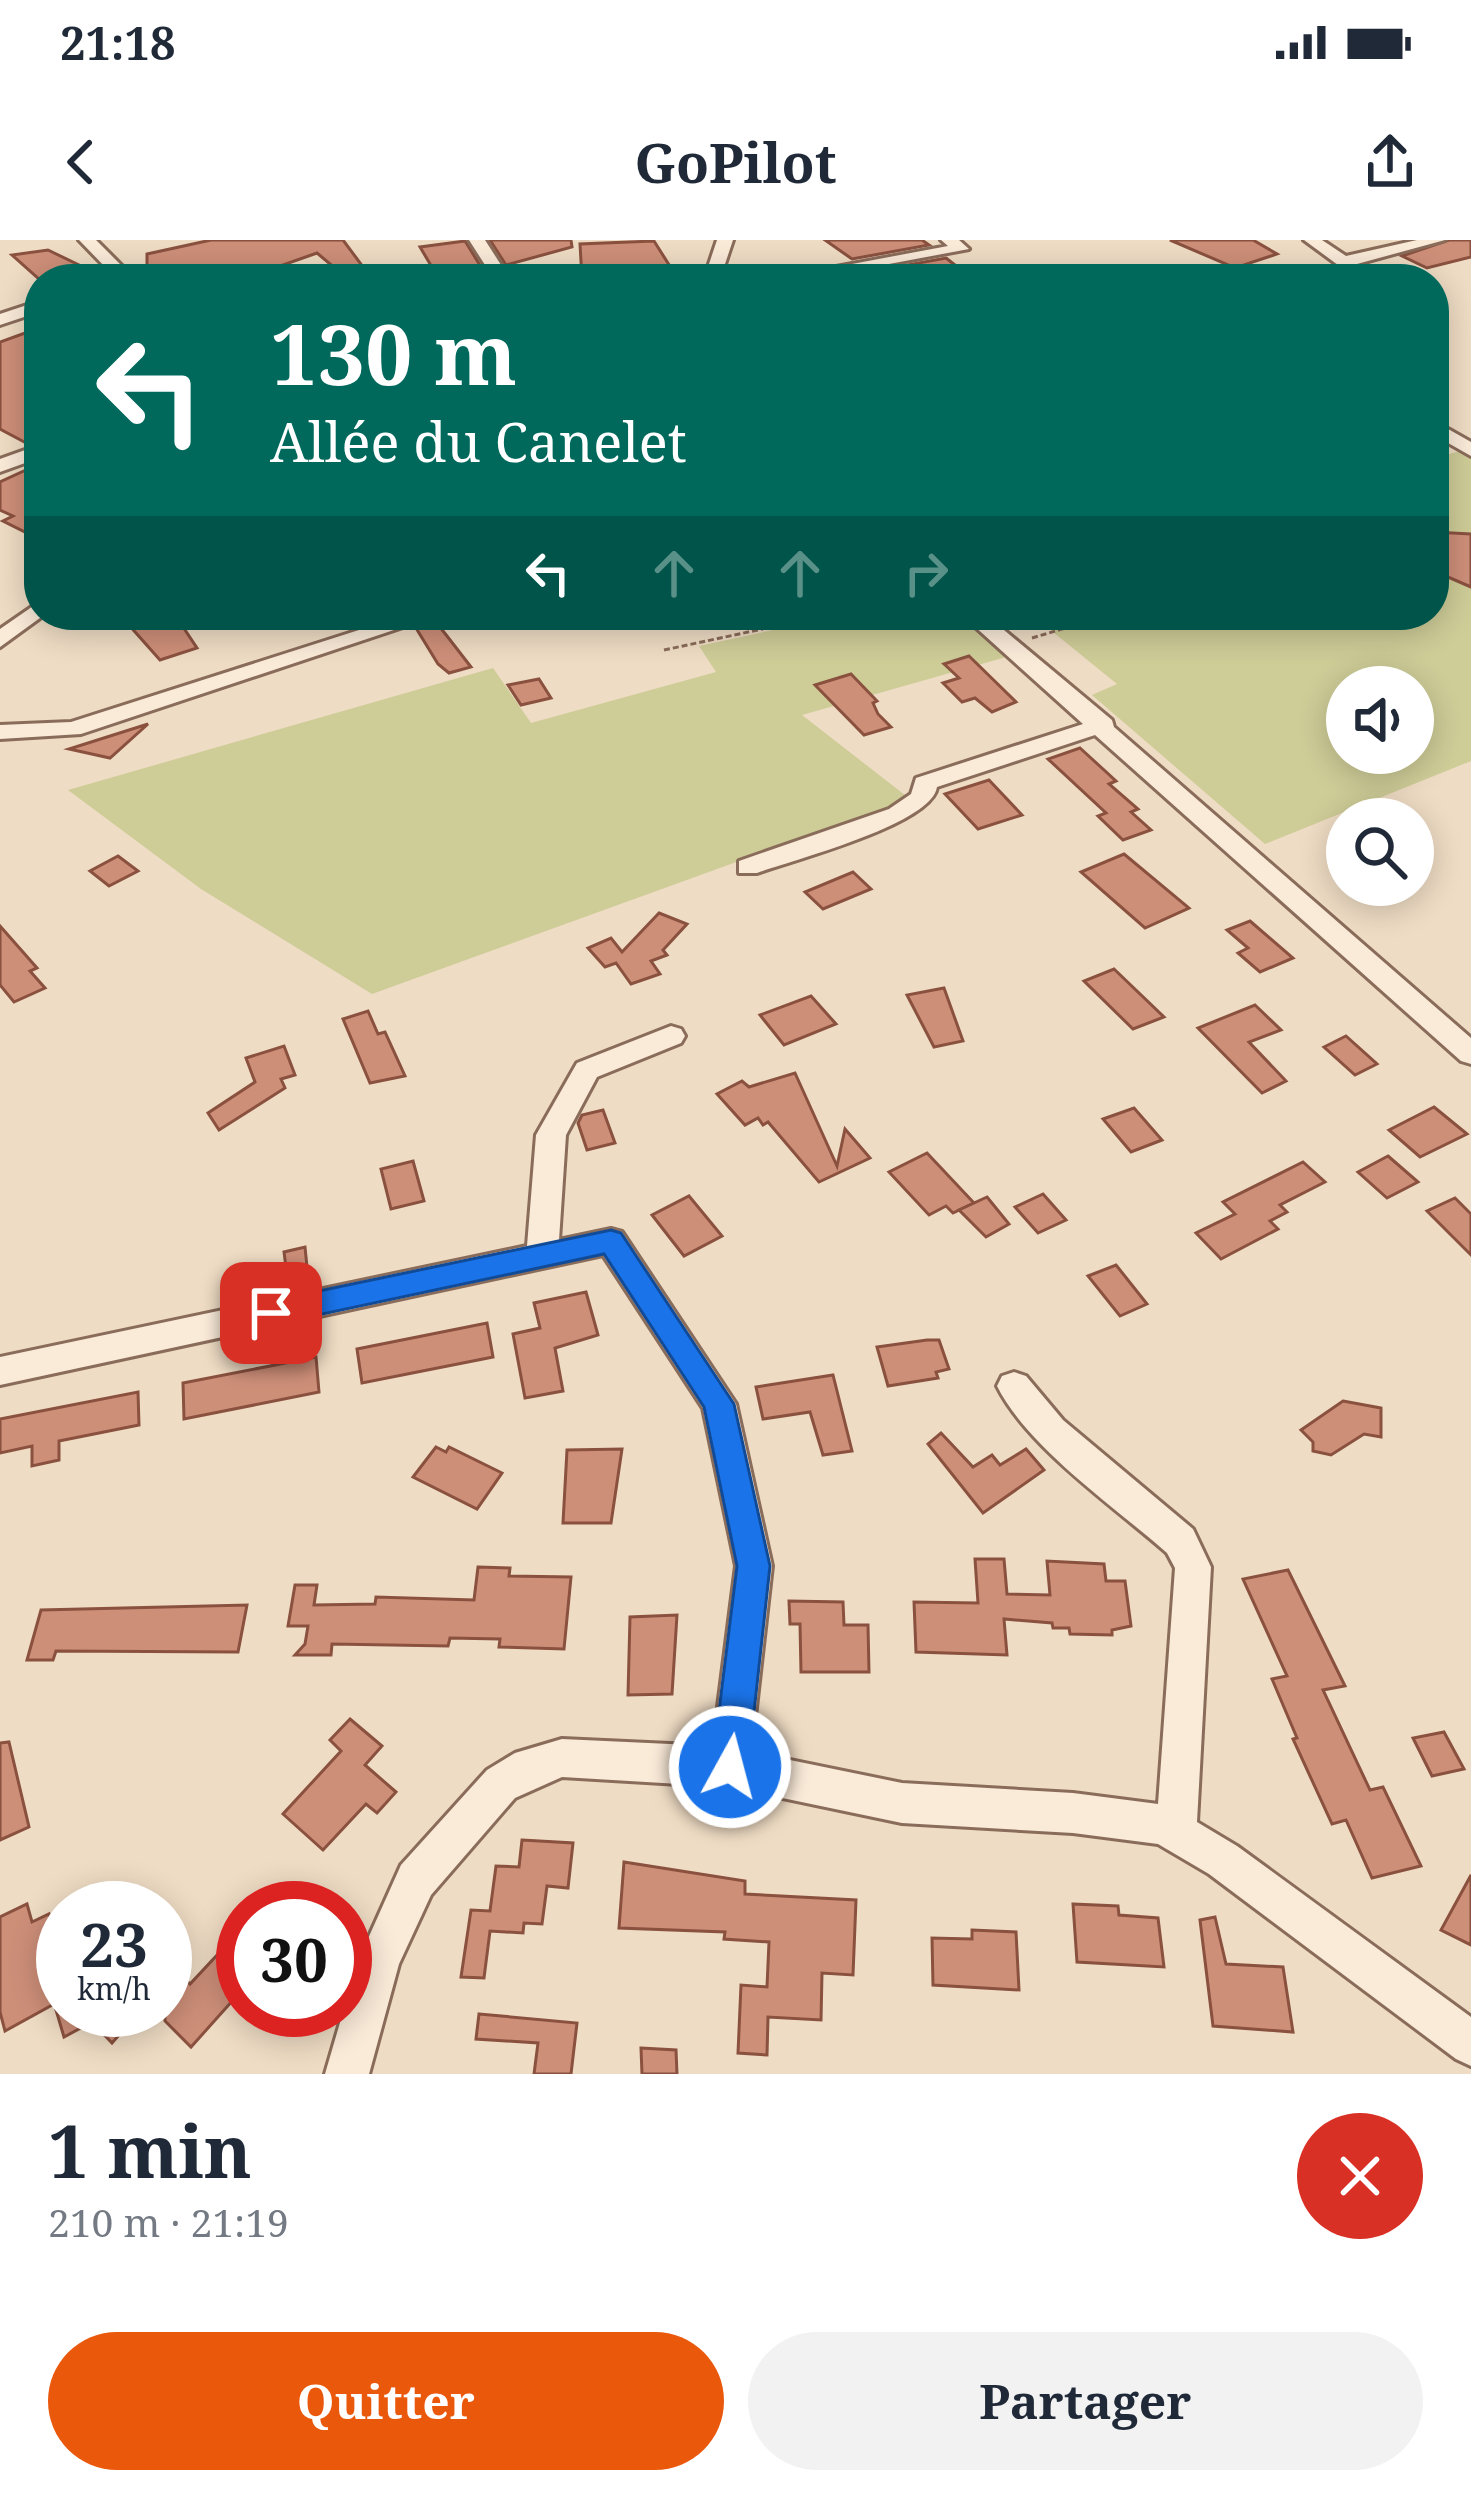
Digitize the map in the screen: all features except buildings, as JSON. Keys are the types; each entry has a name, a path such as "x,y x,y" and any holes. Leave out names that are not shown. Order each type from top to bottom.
{"street":[{"path":"871,264 962,249 949,240"},
{"path":"1312,240 1346,264"},
{"path":"1343,262 1437,240"},
{"path":"0,640 24,620"},
{"path":"0,732 73,729 381,630"},
{"path":"990,630 1104,725 1471,1054"},
{"path":"748,868 898,814 923,797 926,783 1104,725"},
{"path":"542,1255 551,1135 587,1070 670,1036"},
{"path":"0,1371 611,1241 719,1404 754,1566 730,1767"},
{"path":"1014,1386 1051,1430 1180,1541 1192,1568 1176,1830"},
{"path":"347,2074 399,1907 501,1784 529,1766 562,1758 730,1767 902,1803 1107,1816 1176,1830 1471,2044"}],"path":[{"path":"664,650 758,630"},
{"path":"1007,645 1058,630"}],"shaded area":[{"path":"1459,451 1471,458 1471,761 1379,798 1326,798 1326,819 1265,844 1092,695 1117,684 1051,630 1449,630 1449,454"},
{"path":"773,630 978,630 1006,657 802,715 910,799 372,994 201,889 68,790 493,668 531,723 716,672 699,646"}],"route":[{"path":"271,1313 611,1241 719,1404 754,1566 730,1767"}]}
